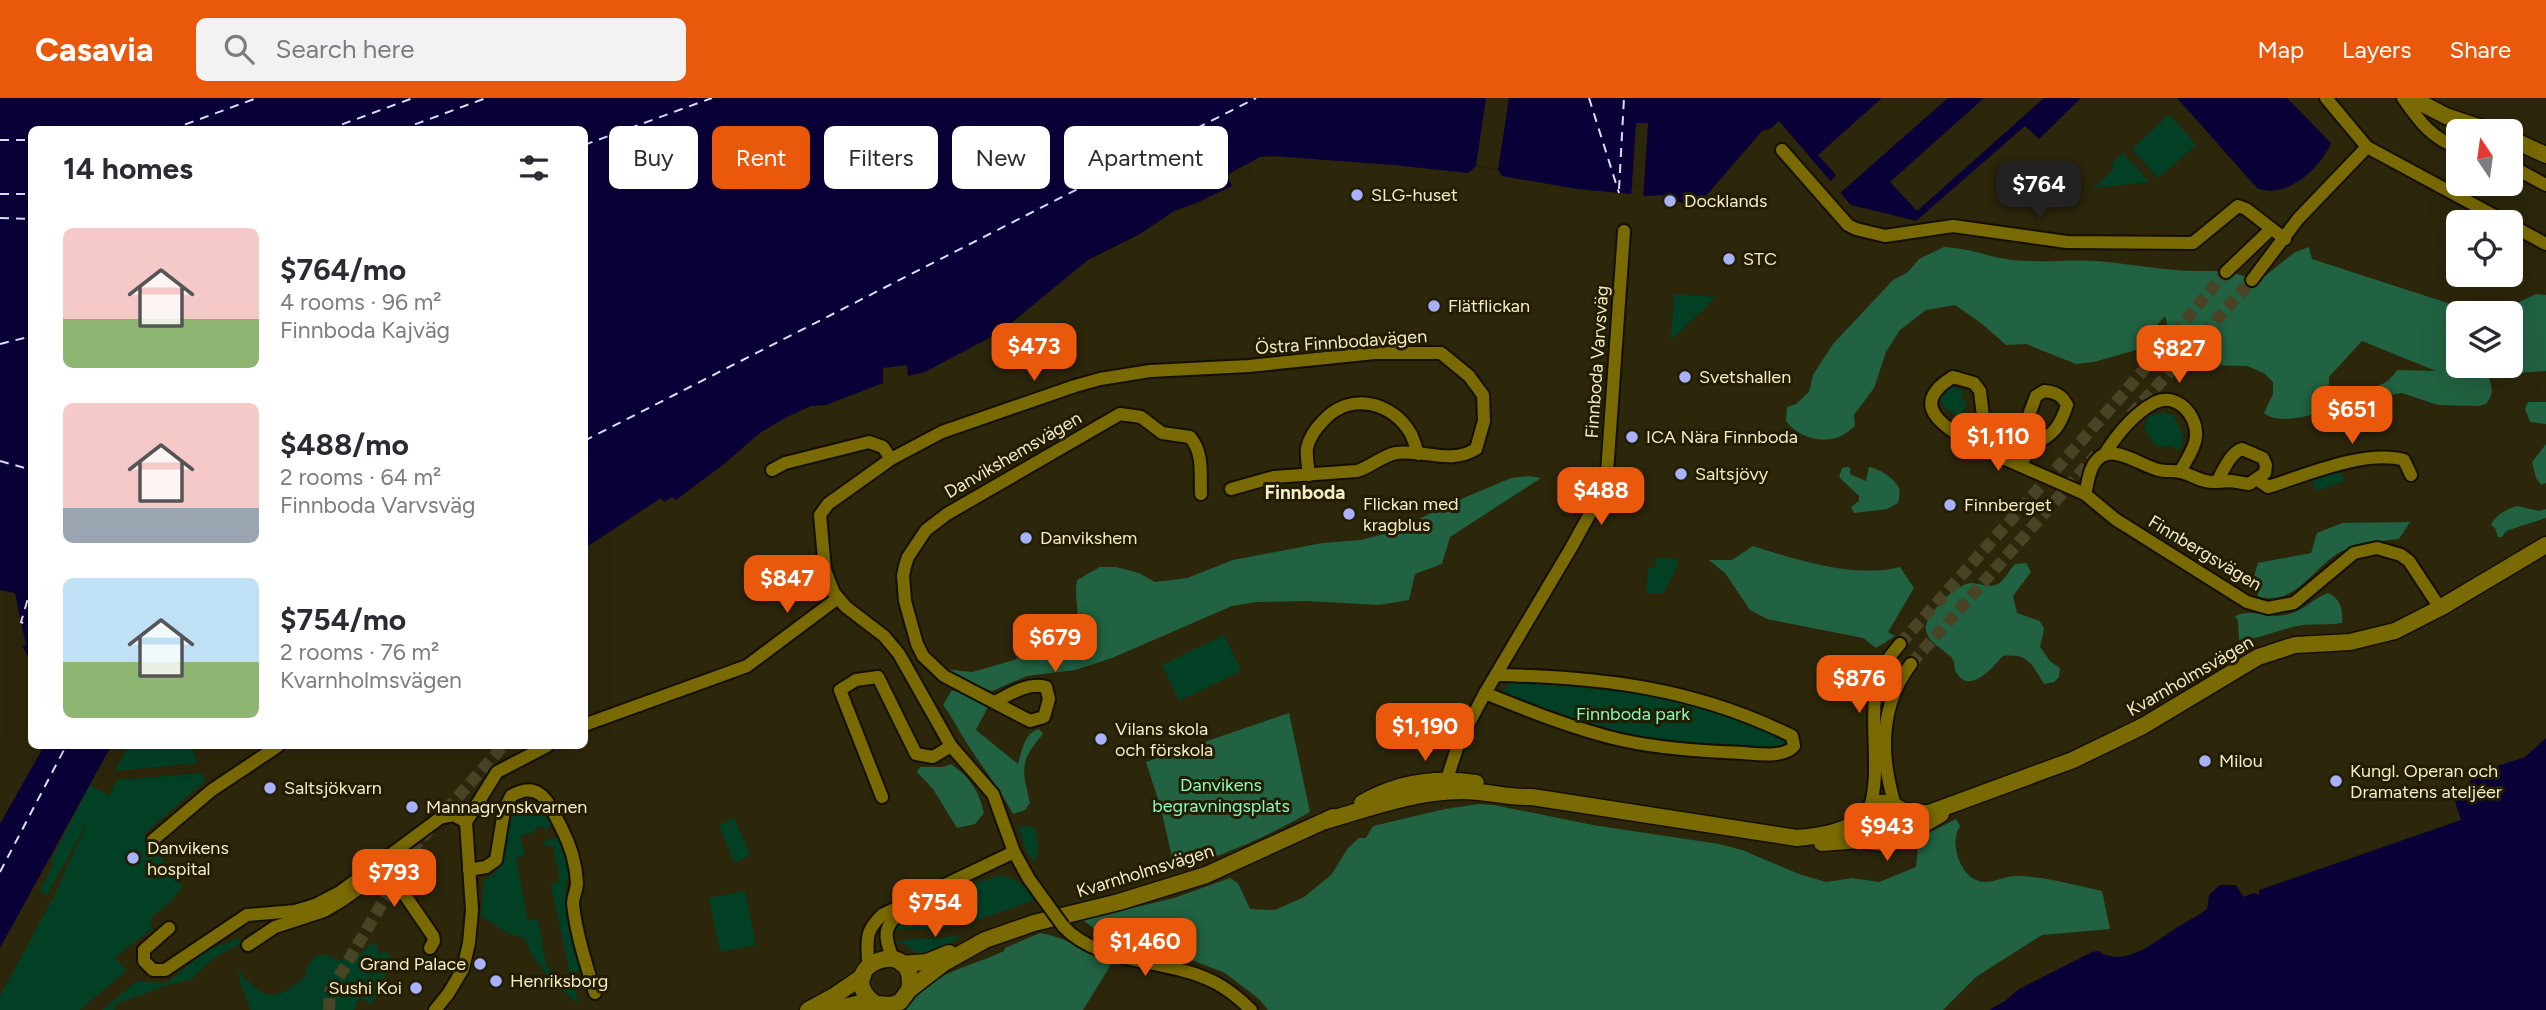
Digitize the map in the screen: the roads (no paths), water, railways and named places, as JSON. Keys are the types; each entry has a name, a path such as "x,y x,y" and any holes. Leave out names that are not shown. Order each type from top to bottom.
{"street":[{"path":"2326,98 2367,147 2483,210"},
{"path":"2403,98 2420,123 2437,139 2446,143"},
{"path":"2411,98 2455,119"},
{"path":"2524,145 2546,155"},
{"path":"2252,280 2298,219 2367,147"},
{"path":"1782,149 1848,225 1885,236 1953,226 2067,242 2193,243 2238,206 2285,239"},
{"path":"2524,173 2546,186"},
{"path":"2225,272 2271,229"},
{"name":"Finnboda Varvsväg","path":"1446,785 1454,753 1485,693 1603,490 1607,473 1624,231"},
{"path":"2523,232 2546,244"},
{"name":"Östra Finnbodavägen","path":"838,598 828,582 825,570 820,514 828,504 891,459 942,432 1075,386 1129,373 1249,366 1375,353 1441,353 1459,366 1478,387 1484,402 1484,421 1476,449 1466,455 1439,457 1389,454 1357,471 1274,477 1231,489"},
{"name":"Finnbergsvägen","path":"1987,451 1980,391 1973,383 1953,377 1946,381 1935,395 1932,406 1936,417 1944,426 1987,451 2085,494 2115,519 2156,546 2257,605 2268,608 2294,603 2354,553 2377,548 2401,555 2409,561 2440,608"},
{"path":"2085,494 2097,459 2104,455 2121,431 2154,403 2167,399 2177,401 2193,418 2197,435 2195,445 2180,472"},
{"path":"1308,475 1307,448 1312,437 1329,415 1342,405 1374,404 1386,409 1411,434 1418,454"},
{"name":"Danvikshemsvägen","path":"995,702 944,676 923,656 908,615 903,576 908,557 926,530 947,514 1120,414 1141,417 1162,433 1190,437 1198,452 1201,467 1201,494"},
{"path":"772,470 792,461 869,442 883,447 891,459"},
{"path":"2021,465 2031,445"},
{"path":"2104,455 2117,455 2158,470 2180,472 2203,483 2217,482 2231,481 2245,485 2258,480 2265,473 2263,458 2242,449 2237,450 2217,482"},
{"path":"2258,480 2268,487 2327,468 2371,458 2392,457 2404,460 2411,475"},
{"name":"Kvarnholmsvägen","path":"1797,838 1828,835 1885,802 1912,813 1930,813 2053,768 2125,735 2258,657 2277,649 2308,642 2365,639 2395,631 2440,608 2546,545"},
{"path":"588,724 747,666 838,598 884,636 907,667 951,746 993,794 1014,852 1070,934 1093,947 1183,971 1215,983 1251,1010"},
{"path":"1874,842 1864,831 1876,775 1876,699 1886,662 1900,645"},
{"path":"907,667 923,656"},
{"path":"1897,841 1905,828 1905,818 1897,807 1884,759 1885,729 1894,690 1910,664"},
{"path":"1485,693 1590,732 1665,748 1752,753 1786,752 1794,746 1792,736 1780,730 1737,712 1671,692 1586,678 1496,674"},
{"path":"882,797 840,690 856,680 878,677 916,754 933,757 951,746"},
{"path":"153,840 212,790 274,749"},
{"path":"435,1010 454,984 465,959 472,910 466,822 498,772 541,749"},
{"name":"Kvarnholmsvägen","path":"808,1010 834,996 876,960 927,962 1034,923 1119,902 1206,876 1386,791 1446,785 1504,789 1532,797 1815,842 1860,840 1890,844 1967,799"},
{"path":"469,870 486,867 496,860 504,811 512,796 526,790 536,792 547,799 567,835 572,851 578,886 573,902 595,993"},
{"path":"248,945 275,927 324,911 440,818 454,815 466,822"},
{"path":"873,1002 864,991 867,936 874,922 891,910 1014,852"},
{"path":"169,928 144,950 144,961 147,967 153,970 165,970 247,915 295,911 316,905 384,865"},
{"path":"384,865 433,936 434,942 430,948"},
{"path":"909,990 910,977 897,961 886,938 886,930 894,917 913,901"},
{"name":"Kvarnholmsvägen","path":"830,1010 873,1002 891,1006 900,1002 909,990 944,963 971,947"}],"tunnel":[{"path":"1900,644 2124,393 2226,272"},
{"path":"2131,415 2252,280"},
{"path":"1911,664 2096,455"},
{"path":"329,1010 330,992 418,842 500,749"}],"place":[{"name":"SLG-huset","path":"1357,195"},
{"name":"Docklands","path":"1670,201"},
{"name":"STC","path":"1729,259"},
{"name":"Flätflickan","path":"1434,306"},
{"name":"Svetshallen","path":"1685,377"},
{"name":"ICA Nära Finnboda","path":"1632,437"},
{"name":"Saltsjövy","path":"1681,474"},
{"name":"Finnberget","path":"1950,505"},
{"name":"Flickan med kragblus","path":"1349,514"},
{"name":"Danvikshem","path":"1026,538"},
{"name":"Vilans skola och förskola","path":"1101,739"},
{"name":"Milou","path":"2205,761"},
{"name":"Kungl. Operan och Dramatens ateljéer","path":"2336,781"},
{"name":"Saltsjökvarn","path":"270,788"},
{"name":"Mannagrynskvarnen","path":"412,807"},
{"name":"Danvikens hospital","path":"133,858"},
{"name":"Grand Palace","path":"480,964"},
{"name":"Henriksborg","path":"496,981"},
{"name":"Sushi Koi","path":"416,988"}],"district":[{"name":"Finnboda","path":"1305,492"}],"park label":[{"name":"Finnboda park","path":"1633,714"},
{"name":"Danvikens begravningsplats","path":"1221,795"}]}
